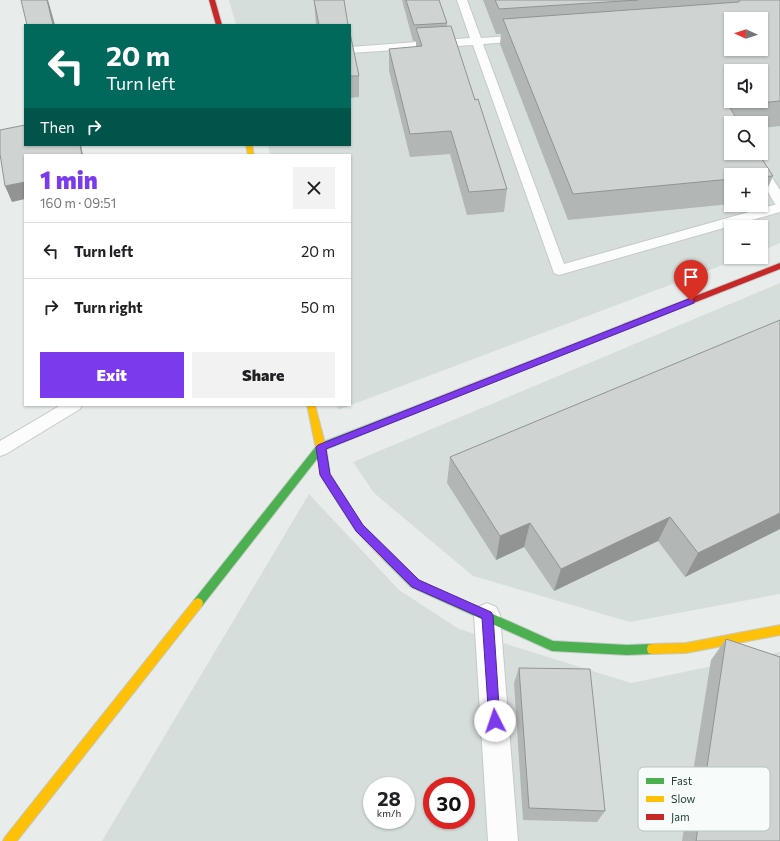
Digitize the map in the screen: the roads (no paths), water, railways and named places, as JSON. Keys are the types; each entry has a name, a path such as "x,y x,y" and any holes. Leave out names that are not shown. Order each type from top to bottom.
{"street":[{"path":"212,0 219,24"},
{"path":"9,841 321,447 780,266"},
{"path":"311,406 321,447 325,475 360,528 415,584 487,615 552,646 627,650 686,648 780,630"},
{"path":"487,615 503,841"}],"lane":[{"path":"462,0 559,270 780,208"},
{"path":"351,50 532,37"},
{"path":"756,160 780,201"},
{"path":"0,449 72,406"}]}
